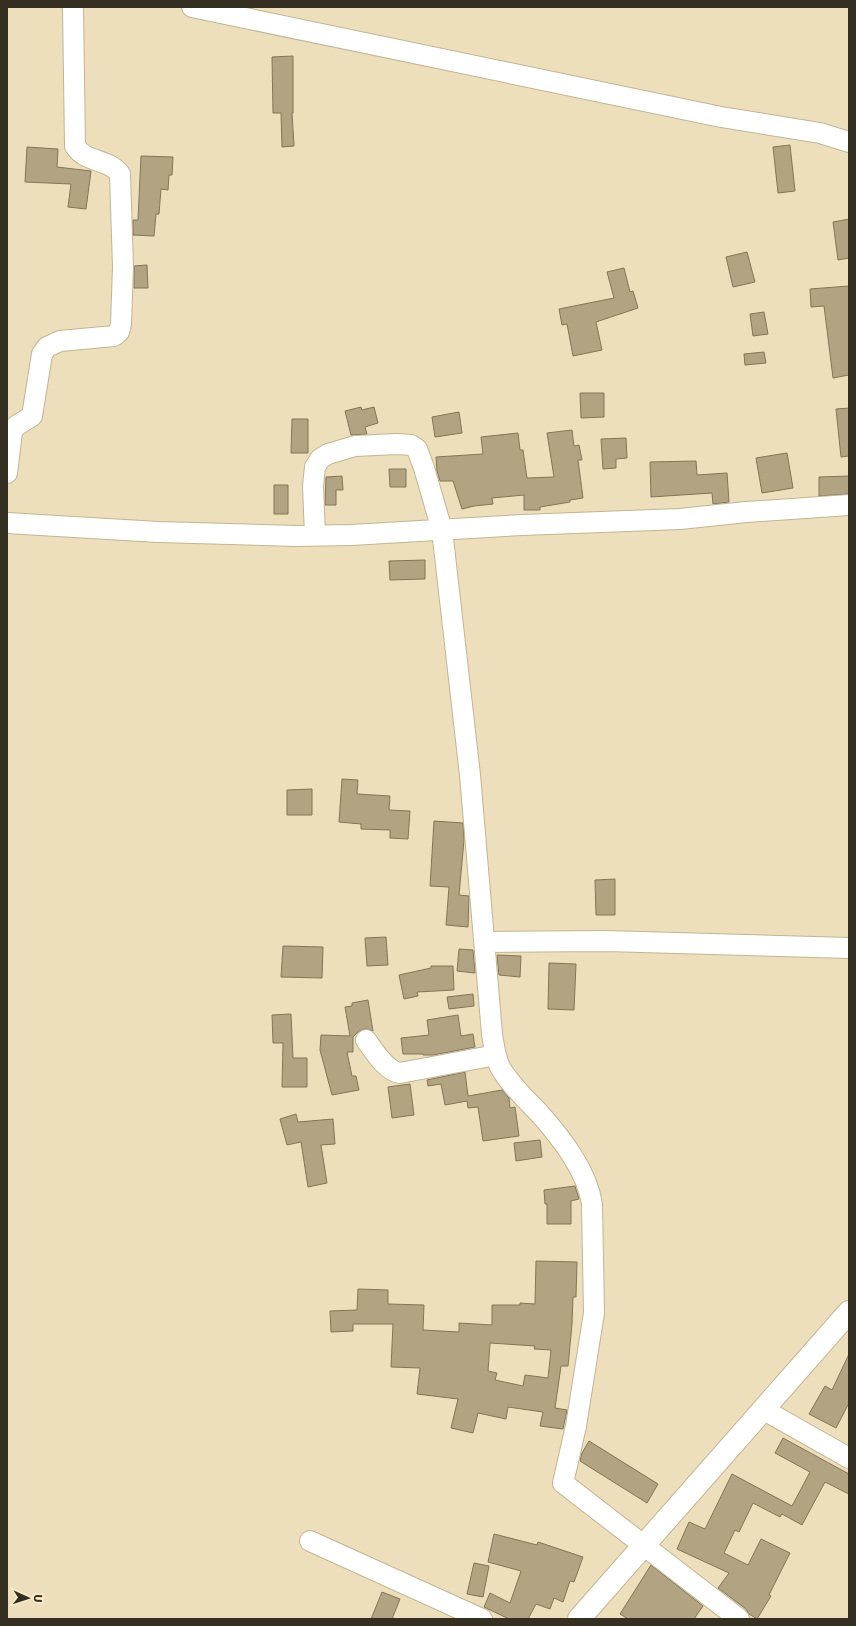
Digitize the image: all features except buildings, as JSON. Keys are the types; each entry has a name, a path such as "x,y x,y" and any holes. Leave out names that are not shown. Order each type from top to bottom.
{"highway":[{"path":"579,1619 849,1312"}],"street":[{"path":"7,473 12,432 16,426 32,416 42,354 46,347 60,341 114,336 119,332 121,324 124,267 120,174 111,165 89,158 82,154 75,146 73,7"},
{"path":"192,7 721,117 820,133 849,142"},
{"path":"315,536 315,467 320,459 328,454 355,446 397,444 411,445 416,449 424,468 442,530 469,767 492,1034 496,1055 500,1067 510,1081 541,1116 579,1167 584,1175 591,1195 594,1313 576,1426 563,1483 740,1619"},
{"path":"7,523 158,532 351,536 522,525 680,519 746,512 849,505"},
{"path":"484,942 606,941 849,948"},
{"path":"366,1040 394,1072 400,1073 496,1055"},
{"path":"764,1410 849,1458"},
{"path":"310,1541 482,1619"}]}
